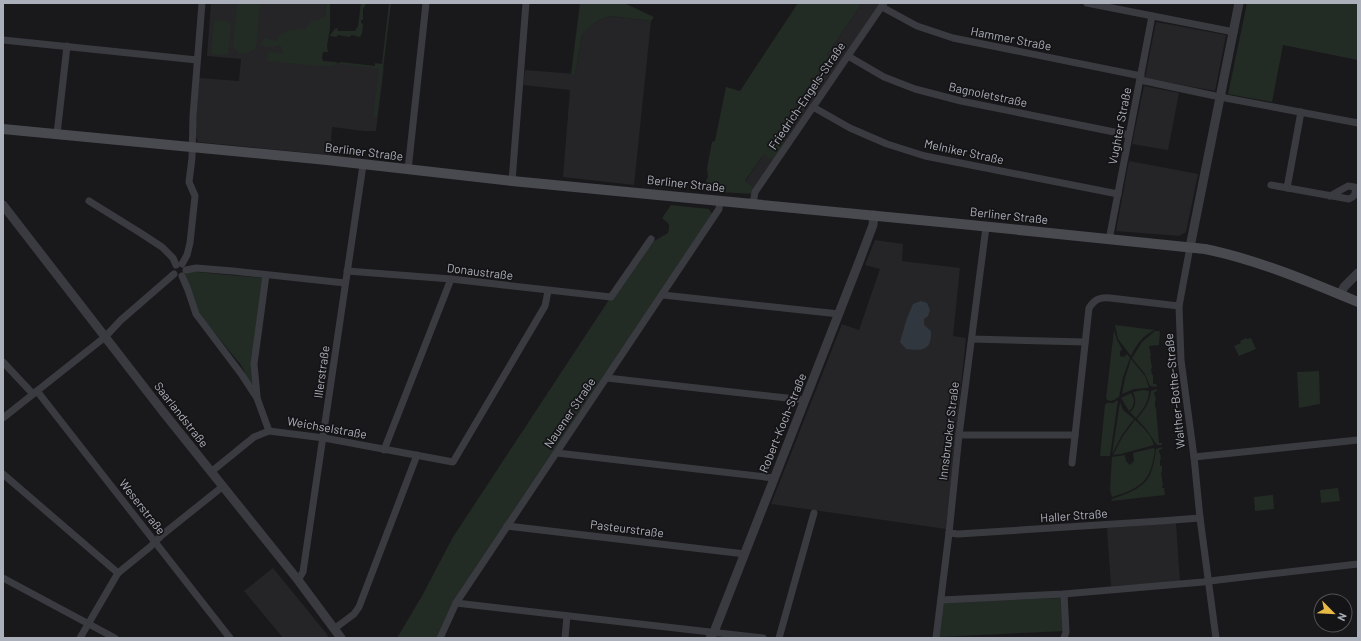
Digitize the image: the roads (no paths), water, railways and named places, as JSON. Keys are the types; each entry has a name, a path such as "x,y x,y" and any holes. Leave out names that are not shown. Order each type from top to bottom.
{"main road":[{"name":"Berliner Straße","path":"3,129 191,147 512,181 720,200 1190,247 1220,252 1247,260 1358,302"}],"street":[{"path":"3,418 105,337 121,320 180,270 187,255 190,243 195,196 189,182 192,158 191,147 202,3"},
{"path":"408,170 426,3"},
{"path":"512,181 526,3"},
{"path":"1087,3 1234,32"},
{"name":"Walther-Bothe-Straße","path":"1216,638 1181,360 1179,306 1239,3"},
{"name":"Friedrich-Engels-Straße","path":"753,204 755,192 883,5"},
{"name":"Hammer Straße","path":"883,5 917,26 953,38 1141,78 1220,97 1358,123"},
{"name":"Vughter Straße","path":"1109,240 1152,16"},
{"path":"3,40 197,60"},
{"path":"57,134 67,46"},
{"name":"Bagnoletstraße","path":"848,56 884,77 915,89 961,101 1129,135"},
{"name":"Melniker Straße","path":"813,107 850,128 887,144 925,156 1118,194"},
{"path":"1287,188 1301,112"},
{"name":"Illerstraße","path":"298,580 304,572 363,165"},
{"path":"1271,185 1330,196"},
{"name":"Nauener Straße","path":"440,638 456,603 719,210 720,200"},
{"path":"89,201 162,247 173,258 180,270 196,314 242,375 257,398 269,431"},
{"name":"Saarlandstraße","path":"3,205 222,487 298,580 341,638"},
{"name":"Robert-Koch-Straße","path":"712,635 873,225 874,216"},
{"name":"Innsbrucker Straße","path":"936,638 959,436 986,227"},
{"name":"Donaustraße","path":"347,271 451,279 611,297 651,239"},
{"path":"180,270 196,268 345,283"},
{"path":"1340,295 1344,287 1358,273"},
{"path":"257,398 254,364 266,275"},
{"path":"384,450 451,279"},
{"name":"Weichselstraße","path":"211,472 254,437 269,431 324,438 453,462 545,306 548,291"},
{"path":"663,295 838,314"},
{"path":"1072,464 1089,308 1095,300 1102,297 1179,306"},
{"path":"972,339 1085,342"},
{"name":"Weserstraße","path":"3,362 35,392 155,541 230,638"},
{"path":"607,378 805,400"},
{"path":"959,436 1075,435"},
{"path":"1194,457 1358,440"},
{"path":"557,453 774,478"},
{"path":"334,629 354,614 359,607 417,455"},
{"path":"3,474 118,573"},
{"path":"80,638 118,573 222,487"},
{"path":"779,638 814,513"},
{"name":"Haller Straße","path":"949,534 1200,518"},
{"name":"Pasteurstraße","path":"507,526 745,554"},
{"path":"941,600 1064,594 1209,581 1358,564"},
{"path":"3,578 115,638"},
{"path":"1064,594 1066,632 1064,638"},
{"path":"456,603 712,635 763,638"},
{"path":"564,638 568,616"}]}
